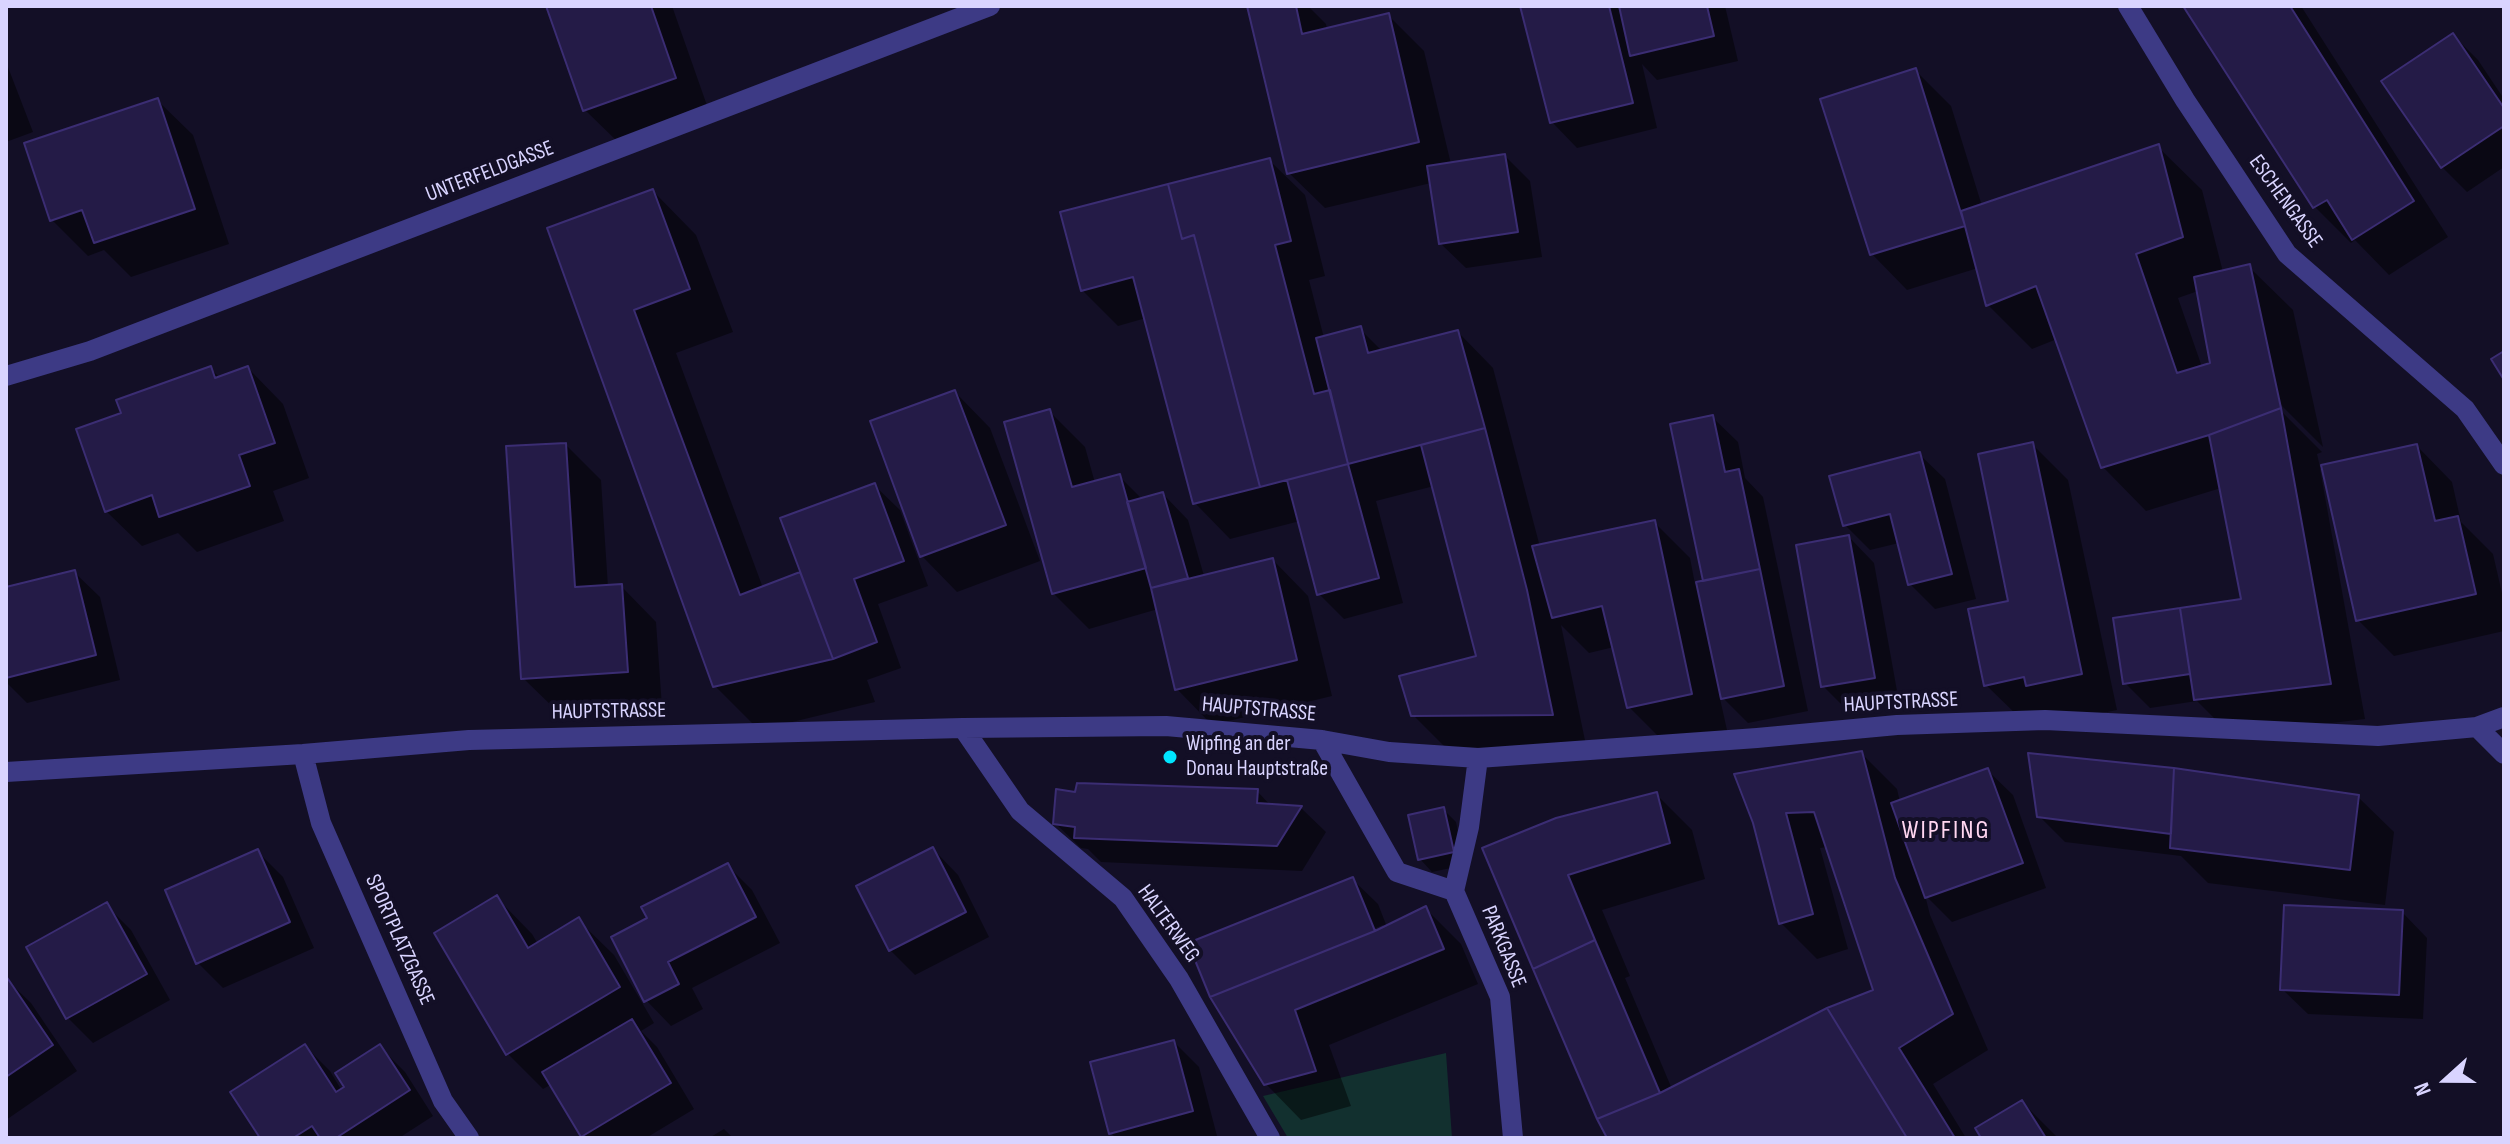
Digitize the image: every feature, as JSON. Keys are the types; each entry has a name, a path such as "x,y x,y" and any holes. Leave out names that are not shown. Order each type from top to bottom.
{"street":[{"name":"UNTERFELDGASSE","path":"6,376 90,351 990,6"},
{"name":"ESCHENGASSE","path":"2128,6 2185,100 2287,254 2465,409 2504,465"},
{"name":"HAUPTSTRASSE","path":"6,772 303,754 469,740 963,728 1166,726 1322,740 1389,752 1478,758 1897,725 2045,720 2378,736 2477,727 2504,717"},
{"path":"2477,727 2504,738"},
{"path":"2477,727 2504,754"},
{"name":"HALTERWEG","path":"963,728 1020,811 1123,898 1179,979 1270,1138"},
{"name":"PARKGASSE","path":"1322,740 1397,872 1454,891 1500,997 1513,1138"},
{"name":"SPORTPLATZGASSE","path":"303,754 321,823 443,1101 469,1138"},
{"path":"1454,891 1469,827 1478,758"}],"green space":[{"path":"1446,1053 1452,1138 1288,1138 1263,1096"}],"building":[{"path":"546,6 651,6 676,78 583,111"},
{"path":"1247,6 1296,6 1302,34 1389,13 1419,142 1287,174"},
{"path":"1520,6 1609,6 1633,103 1550,123"},
{"path":"1619,6 1707,6 1714,36 1630,56"},
{"path":"2183,6 2290,6 2414,201 2352,240 2327,200 2313,208"},
{"path":"2453,33 2504,108 2504,126 2441,168 2381,81"},
{"path":"1916,68 1965,226 1870,255 1820,99"},
{"path":"158,98 195,209 94,243 82,210 50,221 24,143"},
{"path":"2159,144 2183,237 2136,254 2177,373 2210,363 2194,277 2250,264 2281,408 2209,435 2101,468 2036,286 1986,306 1961,211"},
{"path":"1505,154 1518,232 1439,244 1427,166"},
{"path":"1270,158 1291,241 1275,245 1314,394 1330,390 1348,464 1260,487 1194,235 1182,239 1168,184"},
{"path":"1168,184 1182,239 1194,235 1260,487 1193,504 1133,277 1081,291 1060,212"},
{"path":"653,189 690,289 634,310 740,595 800,572 833,659 713,687 547,228"},
{"path":"1361,326 1368,353 1458,330 1485,428 1348,464 1316,338"},
{"path":"2504,351 2504,380 2491,359"},
{"path":"211,366 215,378 248,366 275,443 239,455 250,486 159,517 152,495 105,512 76,429 121,413 116,400"},
{"path":"955,390 1006,525 920,557 870,421"},
{"path":"2281,408 2331,684 2194,700 2180,608 2241,599 2209,435"},
{"path":"1050,409 1072,487 1120,474 1146,568 1052,594 1004,422"},
{"path":"1713,415 1725,472 1739,469 1760,569 1703,581 1670,424"},
{"path":"1485,428 1527,590 1553,715 1411,716 1399,676 1476,656 1421,445"},
{"path":"2033,442 2082,674 2026,686 2024,677 1984,686 1968,609 2008,601 1978,454"},
{"path":"566,443 575,587 622,584 628,672 521,679 506,446"},
{"path":"2417,444 2435,521 2458,516 2476,594 2356,621 2321,465"},
{"path":"1920,452 1952,574 1908,585 1890,514 1843,526 1829,476"},
{"path":"1348,464 1379,578 1317,595 1287,480"},
{"path":"875,483 904,561 854,579 877,642 833,659 780,518"},
{"path":"1163,492 1188,578 1151,588 1127,502"},
{"path":"1655,520 1692,694 1627,708 1602,606 1552,618 1532,546"},
{"path":"1849,535 1875,678 1821,687 1796,545"},
{"path":"1273,558 1297,660 1175,690 1151,588"},
{"path":"1760,569 1784,686 1721,699 1696,582"},
{"path":"75,570 96,655 6,678 6,587"},
{"path":"2180,608 2190,674 2123,684 2113,618"},
{"path":"1862,751 1895,878 1953,1014 1899,1048 1955,1138 1907,1138 1827,1008 1873,990 1814,812 1786,813 1813,914 1779,924 1753,823 1734,774"},
{"path":"2028,753 2174,768 2171,834 2037,817"},
{"path":"1988,768 2023,863 1925,898 1891,803"},
{"path":"2174,768 2359,795 2350,870 2170,848"},
{"path":"1077,783 1258,789 1257,803 1302,806 1277,846 1074,838 1075,827 1053,824 1056,789 1075,792"},
{"path":"1657,792 1670,843 1568,875 1595,940 1533,969 1482,848 1556,818"},
{"path":"1444,807 1454,852 1418,860 1408,815"},
{"path":"933,847 966,912 889,951 856,886"},
{"path":"258,849 290,922 196,964 165,890"},
{"path":"728,863 756,917 668,962 679,984 644,1002 611,937 647,918 641,907"},
{"path":"1353,877 1375,931 1210,997 1188,943"},
{"path":"497,895 528,948 579,917 620,987 506,1055 434,933"},
{"path":"107,902 147,974 66,1019 26,947"},
{"path":"2284,905 2403,910 2399,995 2280,990"},
{"path":"1426,906 1444,949 1295,1010 1316,1071 1264,1085 1210,997 1375,931"},
{"path":"1595,940 1660,1093 1597,1119 1533,969"},
{"path":"6,976 53,1045 6,1077"},
{"path":"1827,1008 1907,1138 1607,1138 1597,1119 1660,1093"},
{"path":"632,1019 671,1083 581,1137 542,1072"},
{"path":"1174,1040 1193,1111 1109,1134 1090,1062"},
{"path":"305,1044 336,1092 344,1087 335,1073 380,1044 410,1090 336,1138 320,1138 312,1126 293,1138 260,1138 230,1092"},
{"path":"2022,1100 2046,1138 1981,1138 1975,1128"}],"place":[{"name":"Wipfing an der Donau Hauptstraße","path":"1170,757"}],"district":[{"name":"WIPFING","path":"1946,831"}]}
